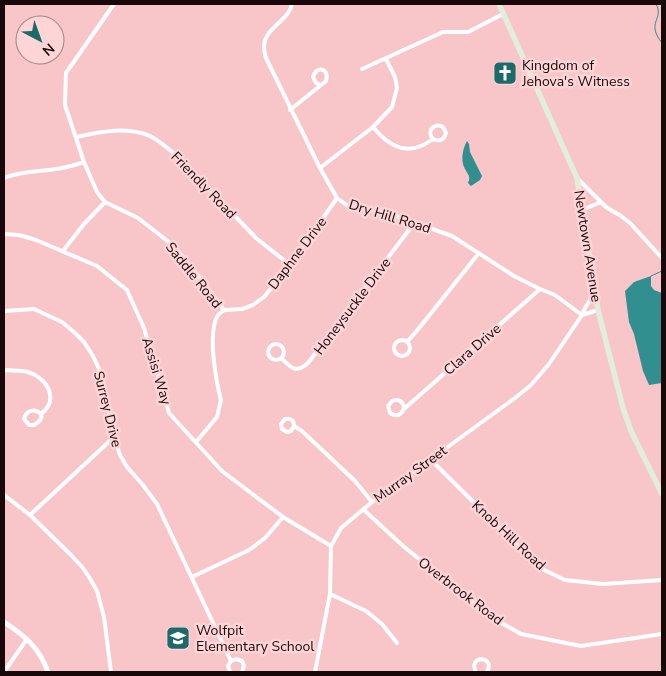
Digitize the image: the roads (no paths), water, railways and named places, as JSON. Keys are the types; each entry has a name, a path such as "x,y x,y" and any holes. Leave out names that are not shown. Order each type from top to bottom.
{"main road":[{"name":"Newtown Avenue","path":"499,4 577,178 598,310 623,408 631,431 662,494"}],"street":[{"path":"63,251 84,224 105,202 97,192 84,162 65,105 66,73 114,4"},
{"name":"Dry Hill Road","path":"292,4 286,16 267,36 264,46 266,58 290,110 338,198 348,206 388,213 452,236 514,276 555,295 582,315"},
{"path":"362,69 444,32 468,32 503,14"},
{"path":"320,168 373,127 392,107 397,88 395,77 386,59"},
{"path":"290,110 321,85"},
{"path":"436,125 443,126 446,133 444,138 440,141 433,139 430,132 432,128 436,125"},
{"path":"373,127 388,143 402,148 418,148 433,139"},
{"name":"Friendly Road","path":"76,137 100,132 120,131 136,132 150,136 178,157 256,238 290,266"},
{"path":"4,178 26,172 57,169 84,162"},
{"path":"577,178 600,202 630,223 662,258"},
{"name":"Daphne Drive","path":"224,310 242,309 253,305 264,297 290,266 338,198"},
{"name":"Saddle Road","path":"105,202 138,218 174,246 224,310 218,316 212,342 221,400 217,417 196,442"},
{"path":"582,210 600,202"},
{"name":"Honeysuckle Drive","path":"281,358 293,369 299,369 308,363 415,222"},
{"name":"Assisi Way","path":"4,234 19,235 36,240 97,266 127,290 144,328 169,413 222,471 283,517 331,546"},
{"path":"407,342 479,252"},
{"name":"Clara Drive","path":"404,409 540,289"},
{"name":"Murray Street","path":"331,546 341,528 372,502 531,385 549,364 595,292"},
{"name":"Surrey Drive","path":"4,311 34,309 62,322 75,333 93,356 100,372 114,437 120,455 157,504 231,661 236,659 242,661 244,666 242,672"},
{"path":"582,315 598,310"},
{"path":"403,340 407,342 410,348 409,352 404,356 398,355 394,349 396,343 403,340"},
{"name":"Honeysuckle Drive","path":"271,345 280,345 283,348 284,354 281,358 272,360 269,357 268,348 271,345"},
{"path":"4,370 27,372 44,382 51,399 49,406 41,414 41,420 34,425 29,424 24,419 25,414 29,411 37,411 41,414"},
{"path":"398,400 404,406 404,409 401,413 394,415 390,413 388,406 392,401 398,400"},
{"path":"294,426 310,438 355,481 372,502"},
{"path":"30,515 114,437"},
{"name":"Knob Hill Road","path":"430,459 540,568 565,580 604,584 662,580"},
{"path":"4,496 30,515 83,568 97,590 104,617 111,672"},
{"name":"Overbrook Road","path":"364,510 403,546 493,618 521,634 581,646 662,634"},
{"path":"192,578 249,550 265,538 283,517"},
{"path":"315,672 330,594 331,546"},
{"path":"330,594 366,610 382,624 397,643"},
{"path":"4,622 27,639 39,653 48,672"},
{"path":"4,672 27,639"},
{"path":"476,672 474,668 475,663 483,659 489,665 487,672"},
{"path":"230,672 228,666 231,661"}],"water":[{"path":"467,141 470,152 482,176 480,180 471,186 468,183 469,177 463,166 462,158"},
{"path":"651,276 651,286 654,290 662,293 662,383 649,385 629,322 625,291 634,282"}],"waterway":[{"path":"656,4 658,13 655,30 662,43"},
{"path":"650,278 662,271"}],"place":[{"name":"Kingdom of Jehova's Witness","path":"505,73"},
{"name":"Wolfpit Elementary School","path":"178,638"}]}
